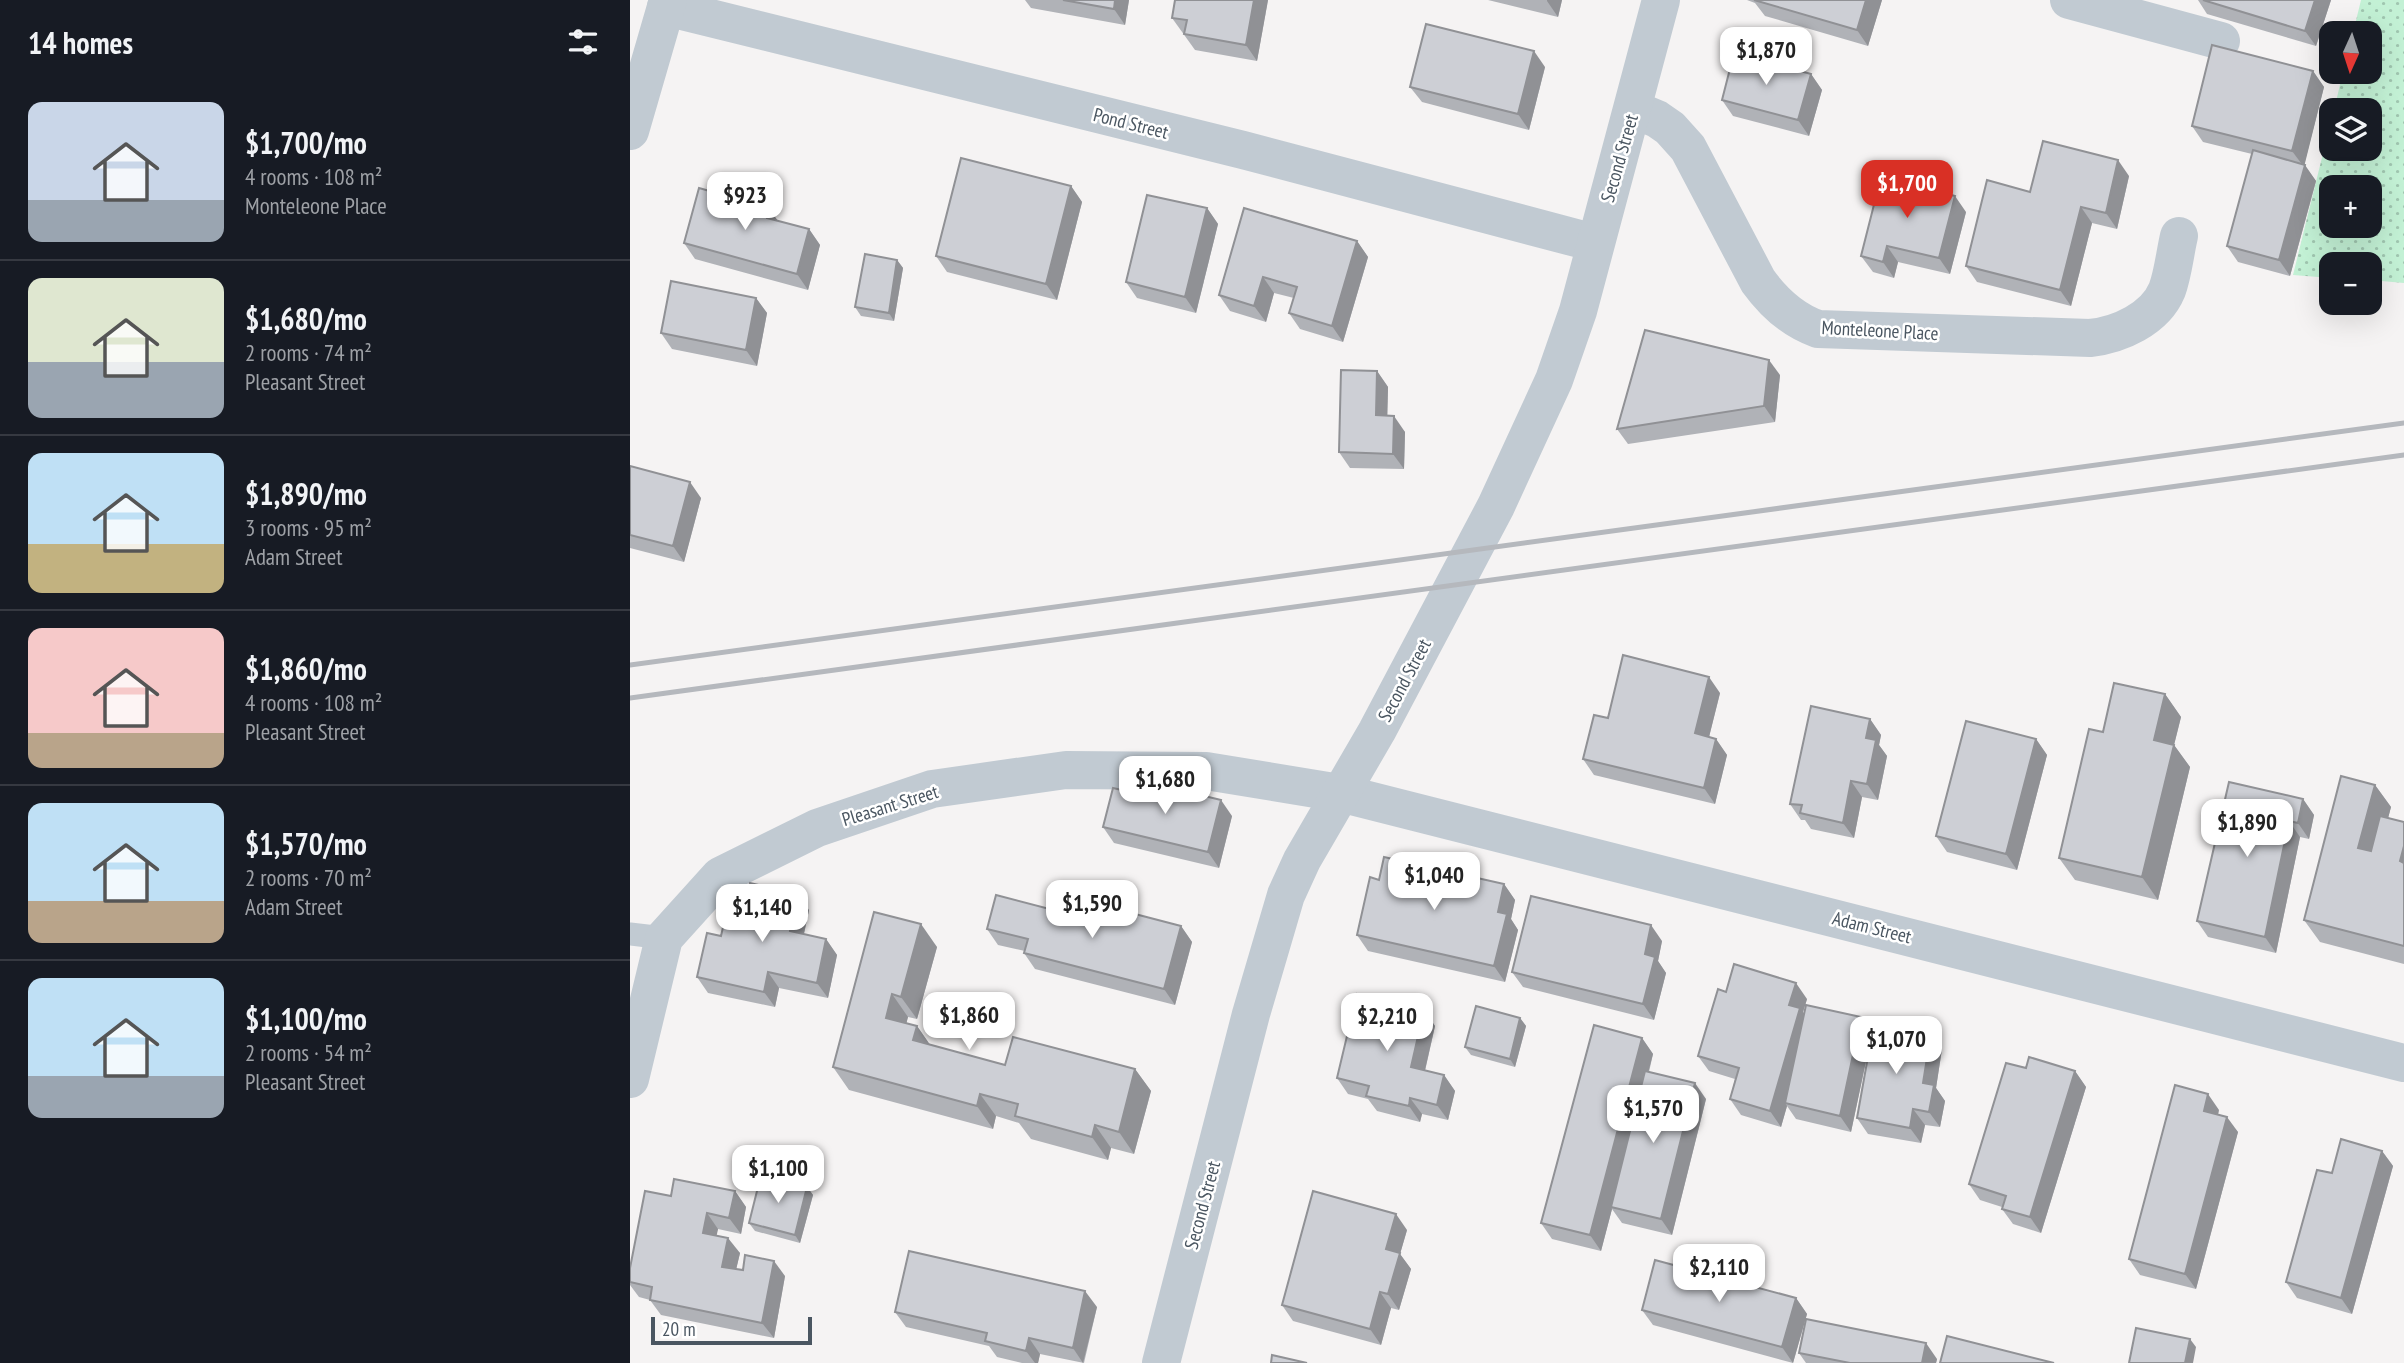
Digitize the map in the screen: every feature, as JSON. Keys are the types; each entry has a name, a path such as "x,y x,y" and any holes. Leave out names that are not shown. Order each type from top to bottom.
{"street":[{"name":"Second Street","path":"1161,1363 1251,1013 1286,895 1302,860 1377,731 1496,506 1554,380 1578,311 1661,0"},
{"path":"2069,0 2221,41"},
{"path":"630,131 667,4"},
{"name":"Pond Street","path":"667,4 1243,150 1595,243"},
{"name":"Monteleone Place","path":"1633,109 1670,128 1688,148 1758,281 1771,299 1787,313 1803,324 1818,329 2090,338 2106,336 2122,331 2156,306 2166,291 2179,236"},
{"name":"Pleasant Street","path":"630,1079 647,936 720,876 817,828 932,789 1066,770 1206,771 1340,793"},
{"name":"Adam Street","path":"1340,793 2404,1063"}],"green space":[{"path":"2361,0 2404,0 2404,283 2382,281 2382,252 2319,252 2319,277 2293,275 2321,161 2382,161 2382,98 2337,98 2340,84 2382,84 2382,21 2356,21"}],"building":[{"path":"1063,0 1115,0 1114,9"},
{"path":"1175,0 1254,0 1246,45 1184,34 1187,20 1172,18"},
{"path":"1754,0 1866,0 1857,30"},
{"path":"2203,0 2315,0 2305,31"},
{"path":"1426,24 1534,51 1518,114 1410,87"},
{"path":"2212,45 2313,71 2292,151 2192,126"},
{"path":"1734,53 1811,74 1798,120 1722,100"},
{"path":"2043,141 2118,160 2106,213 2081,207 2060,290 1966,266 1987,180 2030,192"},
{"path":"2253,150 2305,165 2279,260 2227,246"},
{"path":"961,158 1071,186 1046,284 936,256"},
{"path":"1881,177 1955,196 1939,258 1887,246 1883,262 1861,256"},
{"path":"699,188 769,208 767,218 809,229 797,274 684,243"},
{"path":"1147,195 1207,208 1185,297 1126,282"},
{"path":"1244,208 1357,241 1332,326 1289,313 1297,287 1263,277 1254,306 1219,295"},
{"path":"865,254 897,260 889,313 855,307"},
{"path":"671,281 756,298 746,350 661,333"},
{"path":"1645,330 1769,360 1764,406 1617,429"},
{"path":"1341,370 1377,371 1376,415 1394,416 1393,454 1339,452"},
{"path":"630,466 690,482 673,546 630,535"},
{"path":"1623,655 1709,677 1695,733 1716,739 1704,788 1583,759 1594,715 1608,718"},
{"path":"2114,683 2165,694 2154,740 2174,745 2142,877 2059,858 2089,729 2103,732"},
{"path":"1811,706 1870,719 1866,738 1876,740 1867,784 1851,781 1843,823 1800,813 1802,805 1790,804"},
{"path":"1966,721 2036,739 2006,854 1936,836"},
{"path":"2341,776 2375,785 2358,848 2371,851 2380,816 2404,822 2404,846 2400,861 2404,863 2404,946 2304,920"},
{"path":"2229,782 2303,799 2298,823 2289,821 2265,937 2197,921"},
{"path":"1155,784 1221,800 1208,852 1103,827 1113,788 1152,797"},
{"path":"1384,857 1504,884 1498,912 1507,914 1494,966 1357,935 1370,877 1379,880"},
{"path":"750,883 798,894 790,931 826,939 817,983 768,972 764,992 697,977 707,933 721,936 726,914 743,918"},
{"path":"996,895 1107,924 1112,908 1181,926 1164,989 1024,953 1028,939 987,929"},
{"path":"1531,896 1651,925 1645,954 1655,957 1643,1004 1512,972"},
{"path":"874,912 921,924 901,997 892,994 886,1018 917,1026 913,1040 1005,1065 1013,1037 1135,1069 1119,1132 1095,1125 1092,1137 1015,1116 1018,1104 980,1094 977,1106 833,1067"},
{"path":"1734,964 1796,983 1789,1005 1800,1008 1770,1111 1730,1099 1739,1068 1698,1056 1718,989 1726,992"},
{"path":"1357,994 1424,1010 1411,1067 1444,1075 1437,1105 1410,1098 1409,1106 1366,1096 1369,1086 1337,1078"},
{"path":"1806,1005 1861,1017 1840,1116 1785,1103"},
{"path":"1476,1006 1520,1018 1510,1059 1465,1047"},
{"path":"1874,1023 1931,1033 1923,1083 1934,1085 1929,1112 1913,1109 1910,1128 1857,1118"},
{"path":"1594,1025 1642,1038 1590,1235 1541,1223"},
{"path":"2029,1057 2075,1071 2030,1217 2002,1209 2006,1196 1969,1184 2006,1063 2026,1068"},
{"path":"1645,1071 1695,1083 1661,1219 1611,1207"},
{"path":"2175,1085 2208,1094 2204,1111 2227,1117 2185,1274 2129,1259"},
{"path":"2341,1139 2382,1151 2341,1298 2286,1282 2317,1170 2332,1173"},
{"path":"761,1175 807,1187 795,1235 749,1223"},
{"path":"674,1179 735,1191 729,1218 707,1213 703,1233 728,1238 722,1267 743,1270 745,1255 774,1261 762,1323 650,1300 652,1287 630,1282 630,1268 645,1191 671,1196"},
{"path":"1313,1191 1396,1214 1386,1249 1400,1253 1388,1294 1380,1292 1370,1329 1282,1305"},
{"path":"909,1251 1085,1291 1073,1348 1029,1338 1026,1351 985,1341 987,1333 895,1312"},
{"path":"1655,1260 1796,1298 1782,1347 1642,1310"},
{"path":"1806,1319 1926,1343 1922,1363 1850,1363 1799,1353"},
{"path":"2136,1328 2190,1339 2185,1363 2129,1363"},
{"path":"1947,1336 2054,1363 1940,1363"},
{"path":"1272,1355 1307,1363 1271,1363"}],"railway":[{"path":"630,665 2404,423"},
{"path":"630,698 2404,455"}]}
